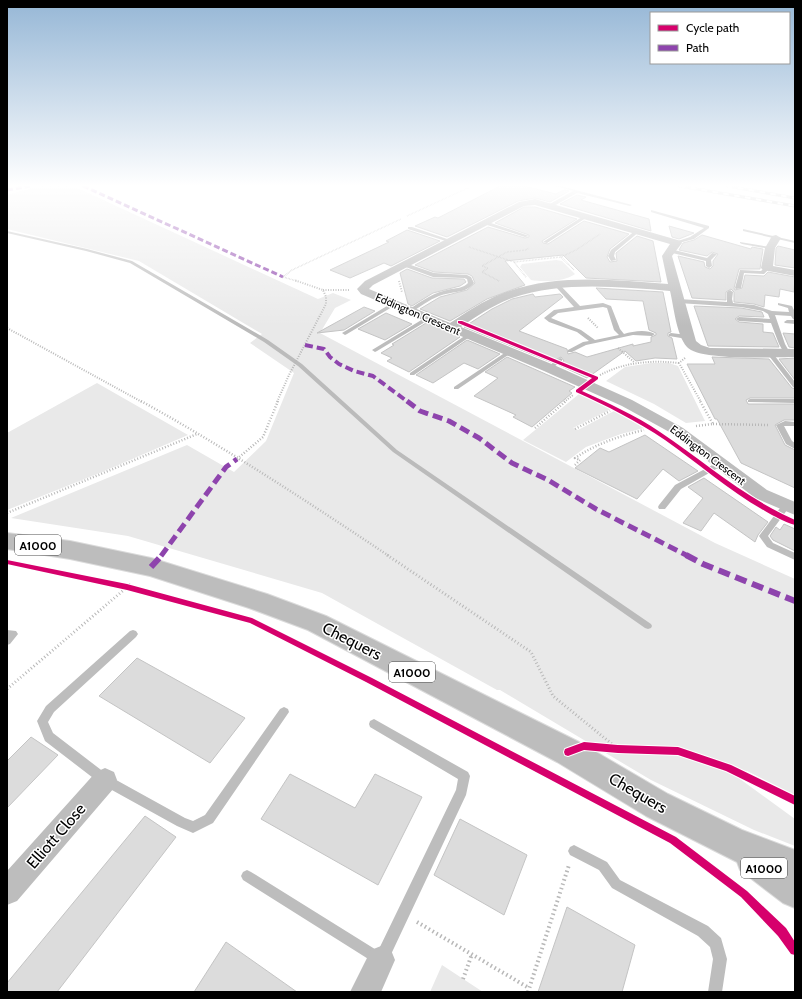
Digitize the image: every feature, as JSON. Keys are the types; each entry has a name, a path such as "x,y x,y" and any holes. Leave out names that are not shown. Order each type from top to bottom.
{"main road":[{"name":"Chequers","path":"7,541 70,550 151,567 258,600 316,623 568,752 657,804 734,844 795,867"},
{"name":"Chequers","path":"734,844 795,891"}],"street":[{"name":"Eddington Crescent","path":"466,233 369,283 363,289 365,292 587,384 627,403 678,431 761,494 790,507"},
{"name":"Eddington Crescent","path":"642,233 674,247"},
{"path":"776,238 770,248 767,268 795,273"},
{"path":"674,247 667,256 690,344 697,350 710,352 791,353"},
{"path":"451,328 491,304 507,297 536,289 585,282 675,288"},
{"name":"Elliott Close","path":"7,891 105,780"},
{"path":"364,992 381,960"}],"lane":[{"path":"425,233 451,241"},
{"path":"517,233 527,236"},
{"path":"520,240 532,233"},
{"path":"545,242 560,233"},
{"path":"613,260 611,256 613,251 636,233"},
{"path":"674,247 701,233"},
{"path":"755,233 795,242"},
{"path":"742,243 770,248"},
{"path":"674,247 708,260"},
{"path":"708,260 714,254"},
{"path":"708,260 710,266"},
{"path":"405,265 433,275 465,276 470,278 471,283 469,287 465,289 441,293 410,311"},
{"path":"738,288 742,272 747,270 762,273 767,268"},
{"path":"558,286 578,308"},
{"path":"730,292 729,299 731,304"},
{"path":"678,301 731,304 761,308 771,313 794,316"},
{"path":"345,333 394,304"},
{"path":"780,304 790,307 794,316"},
{"path":"594,342 587,334 580,330 551,321 547,318 556,311 607,306 610,310 617,330 623,336"},
{"path":"771,313 782,344 791,353"},
{"path":"375,350 428,318"},
{"path":"739,319 773,322"},
{"path":"787,322 795,322"},
{"path":"570,351 585,344 594,342 639,333 652,334"},
{"path":"671,335 687,336"},
{"path":"412,374 469,336"},
{"path":"456,388 509,352"},
{"path":"769,352 795,386"},
{"path":"549,368 560,360"},
{"path":"750,401 795,401"},
{"path":"795,424 780,425 789,442 795,447"},
{"path":"662,507 678,487 721,464"},
{"path":"790,507 763,536 770,545 795,557"},
{"path":"7,634 13,634 7,641"},
{"path":"133,634 50,709 42,721 49,737 105,780 193,827 209,820 284,712"},
{"path":"247,876 381,960 462,791 464,776 374,724"},
{"path":"574,852 603,866 616,884 703,931 716,944 720,959 715,992"}],"path":[{"path":"363,289 335,291 322,290 283,277 292,270 372,233"},
{"path":"451,241 514,262 561,257 576,250 602,233"},
{"path":"499,281 482,272 488,268 482,266 507,252 526,250 538,242 545,242"},
{"path":"561,257 585,282"},
{"path":"514,262 536,289"},
{"path":"237,459 263,437 289,375 326,304 326,297 322,290"},
{"path":"7,328 198,433 316,508 531,652 553,696 618,749"},
{"path":"535,428 587,384 606,372 629,364 648,360 679,363 697,350"},
{"path":"679,363 713,424"},
{"path":"609,406 616,408"},
{"path":"575,429 616,408"},
{"path":"642,423 649,427"},
{"path":"678,431 689,426 713,424 780,425"},
{"path":"575,465 580,460 575,458 586,449 649,427"},
{"path":"7,513 198,433"},
{"path":"7,689 151,567"},
{"path":"119,585 134,589"},
{"path":"604,748 625,750"},
{"path":"403,913 472,954 528,990 574,852"},
{"path":"463,979 472,954"}],"shaded area":[{"path":"22,233 174,233 318,299 333,293 351,300 335,308 320,333 715,543 795,579 795,795 747,771 740,779 795,819 795,846 754,830 651,780 500,690 497,690 322,593 128,536 11,518 187,445 234,472 266,441 294,373 250,343 262,334 139,261"},
{"path":"556,260 562,261 575,274 566,279 536,281 531,280 520,267 522,264"},
{"path":"651,363 669,363 678,366 705,421 686,423 654,404 606,381 625,367"},
{"path":"97,383 188,435 102,472 7,510 7,433"},
{"path":"579,394 611,409 573,428 578,430 614,411 644,428 621,434 586,447 566,462 523,440"},
{"path":"442,965 483,992 430,992"}],"building":[{"path":"402,233 415,233 440,241 391,266 384,263 350,278 330,270 389,242 386,241"},
{"path":"434,233 456,233 447,237"},
{"path":"477,233 507,233 525,238 529,237 529,235 522,233 555,233 542,241 543,243 548,244 566,233 624,233 629,234 610,249 607,257 610,262 617,261 616,253 637,236 653,241 661,282 586,278 563,255 505,261 525,285 487,299 450,321 420,309 440,297 467,290 475,283 472,276 468,274 434,272 415,265"},
{"path":"671,233 694,233 679,239 672,237"},
{"path":"702,235 751,249 752,247 763,249 760,269 739,269 734,288 735,290 742,288 745,275 764,276 768,272 795,277 794,292 780,289 779,297 765,295 764,307 754,304 734,302 734,292 731,289 726,292 726,300 692,298 678,256 704,262 705,267 710,269 713,266 713,261 718,254 712,252 707,256 679,250 683,243 694,240"},
{"path":"778,246 795,250 795,268 775,265 776,248"},
{"path":"407,269 432,278 464,279 466,282 460,286 433,293 412,306 408,304 400,273"},
{"path":"596,288 663,292 671,332 668,333 668,336 672,338 677,359 655,358 636,361 625,351 587,378 559,365 564,361 561,357 551,362 464,327 492,309 512,299 533,294 535,297 560,294 563,297 519,331 567,349 568,354 575,352 587,357 633,344 633,346 651,342 651,337 656,335 656,333 649,330 643,301 606,299"},
{"path":"694,306 741,308 762,312 764,317 739,316 735,319 739,322 763,324 763,332 773,333 779,347 708,346"},
{"path":"364,307 375,311 344,330 317,333"},
{"path":"386,313 412,324 385,340 358,329"},
{"path":"426,323 460,337 409,372 387,361 392,358 381,353 394,345 392,344"},
{"path":"783,333 795,334 795,348 789,347"},
{"path":"467,340 500,354 478,369 464,363 433,383 416,375"},
{"path":"507,357 575,387 569,391 572,393 532,427 513,417 516,415 474,396 498,378 485,372"},
{"path":"712,357 769,359 792,388 795,389 795,398 750,398 746,400 748,404 795,404 795,420 784,420 775,425 785,445 795,450 795,488 741,463 717,419 715,419 687,364 715,364"},
{"path":"795,358 795,380 779,359"},
{"path":"645,435 698,471 679,481 663,469 637,499 575,468 600,448 609,452"},
{"path":"704,478 768,522 758,535 755,542 714,513 701,531 683,523 703,498 688,487"},
{"path":"784,524 795,529 795,551 773,540 770,536 776,527 780,530"},
{"path":"137,658 245,718 210,763 99,696"},
{"path":"31,737 58,755 7,808 7,761"},
{"path":"290,774 355,808 375,774 422,797 378,885 261,819"},
{"path":"145,816 176,837 57,992 7,992 7,983"},
{"path":"460,819 527,855 504,915 434,875"},
{"path":"567,907 635,945 622,992 538,992"},
{"path":"226,942 297,992 194,992"}],"waterway":[{"path":"10,233 87,250 131,262 266,341 300,365 395,451 648,626"}],"marked path":[{"path":"185,233 283,277"},
{"path":"305,345 324,349 330,357 339,364 354,371 373,376 420,411 449,421 479,438 512,463 548,480 596,509 703,564 795,601"},
{"path":"151,567 168,548 226,467 237,459"}],"cycle path":[{"path":"460,322 596,378"},
{"path":"596,378 578,391 646,425 760,506 795,523"},
{"path":"7,562 127,587 252,621 369,680 673,840 744,894 782,932 795,950"},
{"path":"568,752 584,746 678,751 728,768 795,801"}]}
